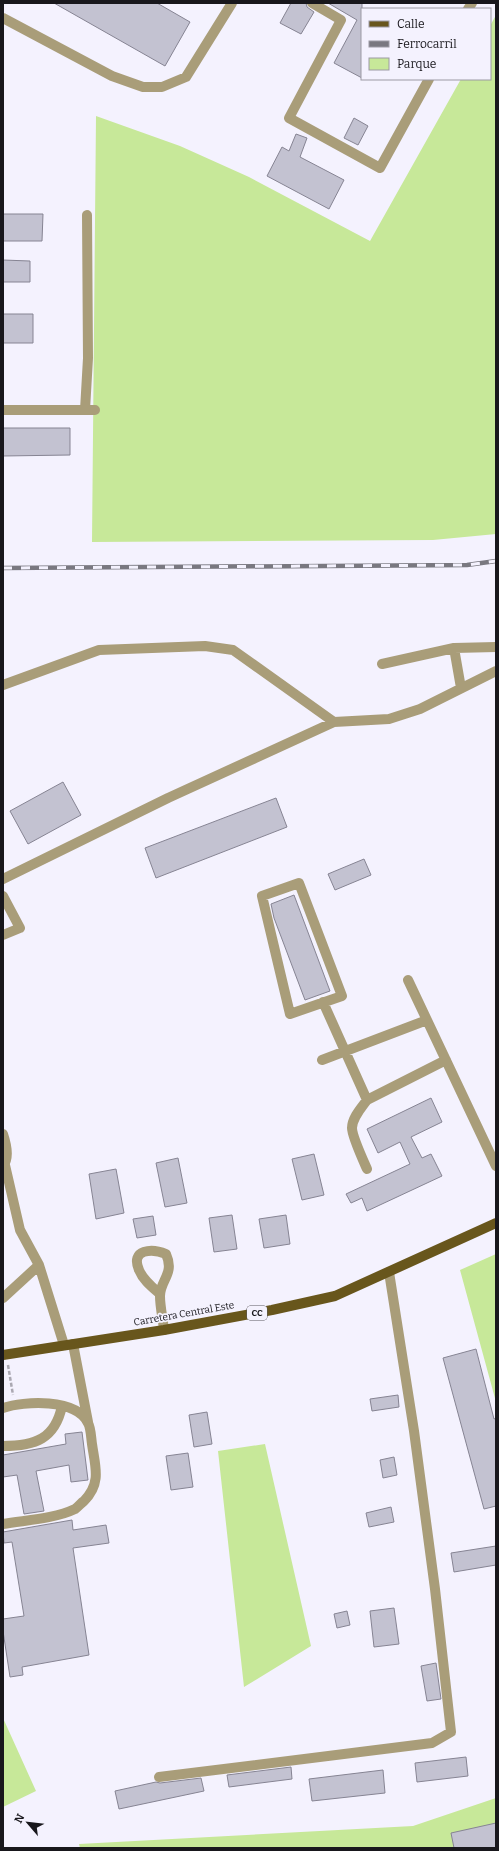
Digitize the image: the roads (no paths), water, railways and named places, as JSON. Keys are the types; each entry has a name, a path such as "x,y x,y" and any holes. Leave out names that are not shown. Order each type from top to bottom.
{"main road":[{"name":"Carretera Central Este","path":"4,1355 164,1330 272,1310 335,1296 496,1223"}],"street":[{"path":"3,18 112,76 143,87 162,87 186,77 232,3"},
{"path":"312,3 341,20 289,118 380,168 428,80"},
{"path":"3,410 90,410 87,215"},
{"path":"3,685 99,650 206,646 233,650 334,722"},
{"path":"382,664 454,648 496,647"},
{"path":"454,648 461,688"},
{"path":"3,879 168,798 334,722 389,719 420,709 496,671"},
{"path":"299,883 342,996 323,1002 290,1014 262,896 299,883"},
{"path":"3,896 20,928 3,935"},
{"path":"408,980 496,1166"},
{"path":"323,1002 367,1100"},
{"path":"322,1060 427,1020"},
{"path":"367,1169 352,1128 354,1118 367,1100 446,1060"},
{"path":"3,1134 7,1154 4,1165 20,1230 39,1265 68,1345 88,1422 96,1480 92,1493 76,1509 51,1516 3,1524"},
{"path":"3,1298 39,1265"},
{"path":"158,1777 432,1743 451,1732 416,1439 389,1272"},
{"path":"160,1294 164,1330"},
{"path":"3,1408 14,1404 44,1402 62,1406 79,1413 88,1422"},
{"path":"3,1446 35,1443 46,1436 54,1427 59,1418 62,1406"}],"railway":[{"path":"3,568 467,565 496,561"}]}
